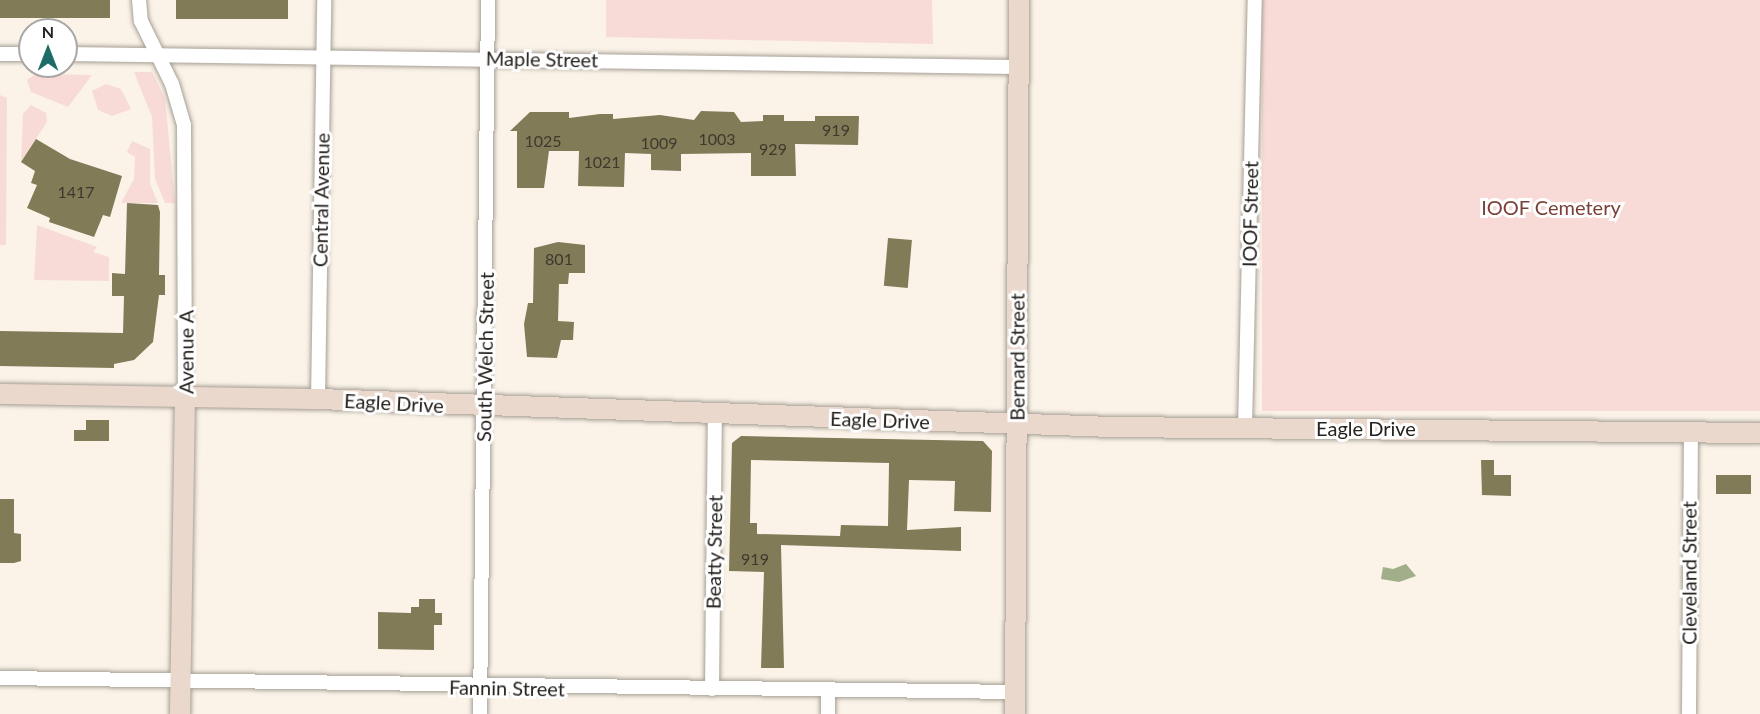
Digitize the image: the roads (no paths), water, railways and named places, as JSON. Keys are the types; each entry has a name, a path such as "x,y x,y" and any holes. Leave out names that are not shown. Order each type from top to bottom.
{"street":[{"name":"Avenue A","path":"139,0 154,55 172,84 186,143 180,714"},
{"name":"Central Avenue","path":"318,399 324,0"},
{"name":"South Welch Street","path":"480,714 488,0"},
{"name":"Bernard Street","path":"1015,714 1019,0"},
{"name":"IOOF Street","path":"1245,427 1256,0"},
{"path":"0,54 18,54"},
{"name":"Maple Street","path":"78,54 1018,67"},
{"name":"Eagle Drive","path":"0,394 318,399 484,408 1016,424 1760,433"},
{"name":"Beatty Street","path":"712,689 715,415"},
{"name":"Cleveland Street","path":"1689,714 1691,433"},
{"name":"Fannin Street","path":"0,678 480,688 1015,692"},
{"path":"828,690 828,714"}],"park label":[{"name":"IOOF Cemetery","path":"1551,207"}]}
